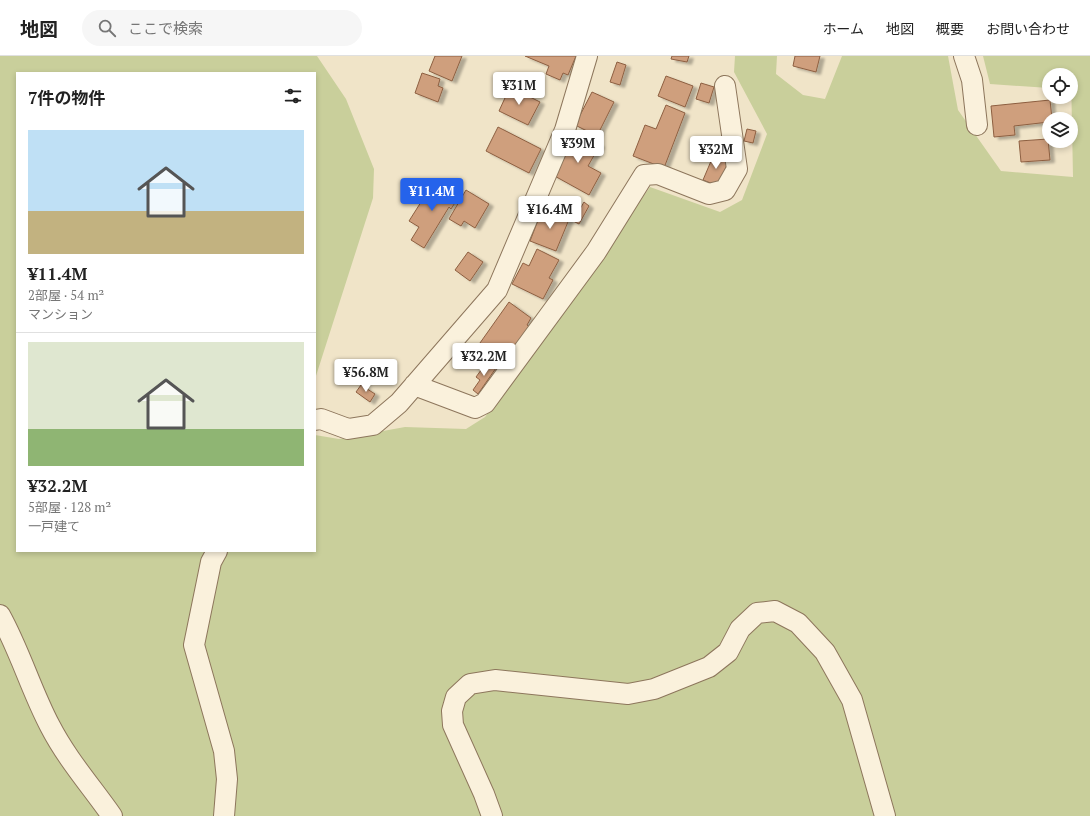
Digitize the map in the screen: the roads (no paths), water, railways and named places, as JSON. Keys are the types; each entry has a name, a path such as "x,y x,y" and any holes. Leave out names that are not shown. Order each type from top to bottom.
{"street":[{"path":"316,420 321,419 348,429 373,425 399,403 497,290 565,130 587,56"},
{"path":"964,56 972,80 978,125"},
{"path":"414,385 475,408 486,403 596,252 644,175 658,174 709,194 725,190 737,169 725,86"},
{"path":"216,552 210,562 194,645 224,751 227,778 224,816"},
{"path":"492,816 484,794 453,725 452,711 456,697 470,684 495,680 628,694 654,689 709,666 728,652 740,629 758,613 775,611 798,623 825,652 852,700 885,816"},
{"path":"0,615 11,635 50,726 66,753 112,816"}]}
